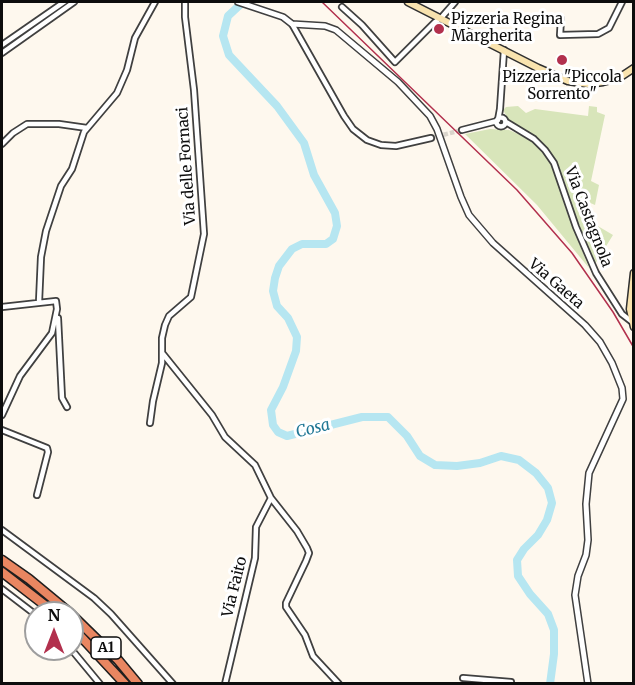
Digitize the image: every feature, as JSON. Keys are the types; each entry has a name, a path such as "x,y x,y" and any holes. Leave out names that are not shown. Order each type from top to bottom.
{"highway":[{"name":"A1","path":"2,560 55,601"},
{"path":"2,572 39,601"},
{"name":"A1","path":"84,627 118,660 138,684"},
{"name":"A1","path":"84,640 125,684"}],"main road":[{"path":"408,2 568,81 588,84 619,78 633,68"},
{"path":"632,324 630,304 633,273"}],"street":[{"path":"2,45 64,2"},
{"path":"2,53 74,2"},
{"path":"39,302 40,256 61,186 72,169 87,128 117,93 127,70 135,38 155,2"},
{"name":"Via delle Fornaci","path":"150,423 162,363 162,338 169,316 191,297 204,234 194,90 185,16 186,2"},
{"name":"Via Gaeta","path":"238,2 283,17 292,24 325,26 342,33 418,103 430,116 437,129 460,197 469,215 493,243 585,325 600,342 612,363 622,388 623,399 589,473 586,504 588,540 575,595 588,684"},
{"path":"342,7 362,25 395,62 455,2"},
{"path":"561,19 560,35 598,34 609,28 622,2"},
{"path":"292,24 344,116 367,140 381,145 396,146 431,138"},
{"path":"462,130 501,122 504,50"},
{"name":"Via Castagnola","path":"501,122 534,139 554,163 576,228 596,273 622,314 632,324"},
{"path":"2,144 27,124 59,124 87,128"},
{"path":"2,307 56,301 52,333 21,376 2,415"},
{"path":"56,315 62,398 67,407"},
{"path":"161,352 212,415 225,437 255,465 271,498 297,531 309,553 286,607 306,635 313,656 339,684"},
{"path":"2,430 47,448 48,452 37,495"},
{"name":"Via Faito","path":"225,684 255,558 256,527 271,498"},
{"path":"2,530 94,598 173,684"},
{"path":"2,589 24,606"},
{"path":"81,661 100,684"},
{"path":"463,678 511,682 510,684"}],"green space":[{"path":"518,106 526,113 535,109 588,116 589,106 597,107 597,112 605,115 591,181 599,185 595,205 588,202 583,213 592,218 591,222 613,235 595,264 580,231 564,180 553,156 537,137 510,122 503,110 506,107"},
{"path":"490,129 509,130 525,137 539,146 546,155 551,163 566,210 589,268 537,205 465,134"}],"waterway":[{"name":"Cosa","path":"243,2 228,16 223,36 229,55 277,106 304,143 314,175 335,213 337,226 333,239 326,244 302,244 292,249 279,266 275,278 273,291 277,306 288,318 297,337 296,351 283,387 271,410 273,425 278,432 287,436 362,417 388,417 407,436 420,456 435,465 457,466 480,463 501,456 519,460 536,473 548,488 552,503 547,520 538,535 517,560 518,576 548,614 554,630 550,684"}],"tunnel":[{"path":"431,138 462,130"}],"railway":[{"path":"322,2 517,190 572,253 613,312 634,348"}],"place":[{"name":"Pizzeria Regina Margherita","path":"439,29"},
{"name":"Pizzeria \"Piccola Sorrento\"","path":"562,60"}]}
